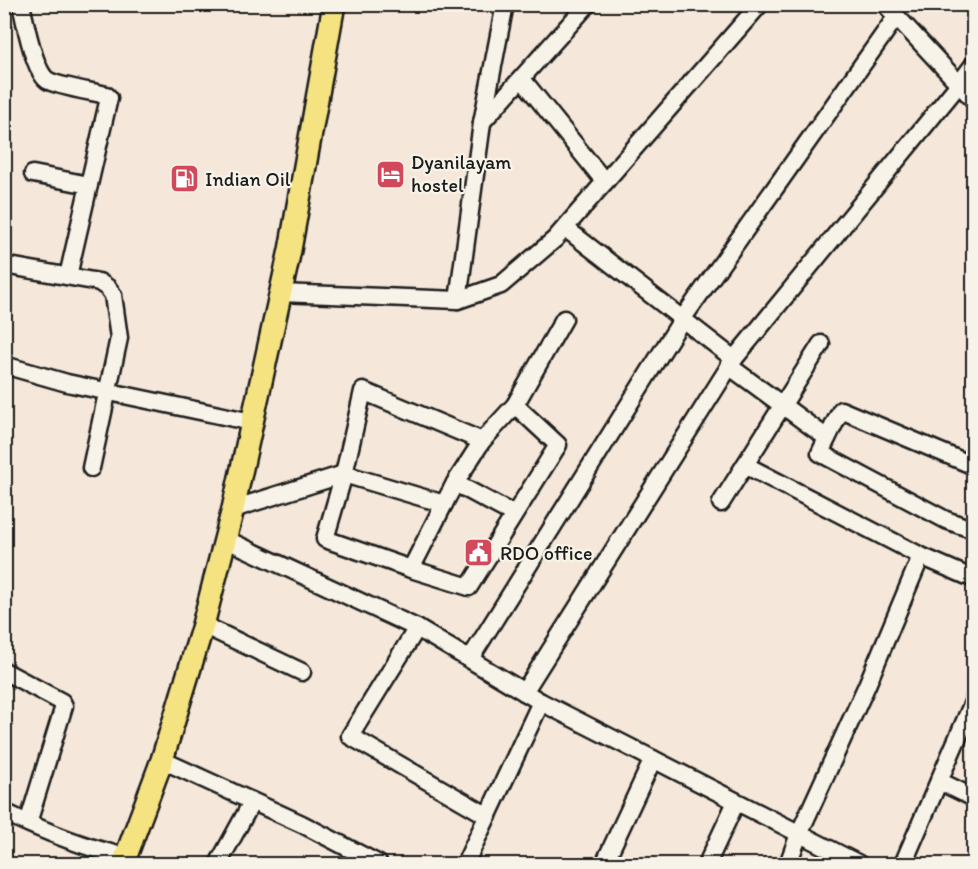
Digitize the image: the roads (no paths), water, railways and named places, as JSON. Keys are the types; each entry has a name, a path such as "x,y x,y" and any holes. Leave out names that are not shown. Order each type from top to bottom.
{"main road":[{"path":"124,861 162,760 203,625 225,539 290,250 334,4"}],"street":[{"path":"21,4 41,74 49,81 106,95 109,98 68,276"},
{"path":"458,300 482,123 505,4"},
{"path":"482,123 588,4"},
{"path":"280,293 458,300 501,285 555,239 760,4"},
{"path":"470,659 683,318 891,11 974,100"},
{"path":"524,692 731,362 974,64"},
{"path":"522,79 605,182"},
{"path":"33,174 89,185"},
{"path":"565,228 683,318 731,362 827,438"},
{"path":"4,266 99,282 113,295 119,338 91,468"},
{"path":"411,569 455,483 483,441 515,405 564,319"},
{"path":"722,503 821,344"},
{"path":"4,365 67,383 252,422"},
{"path":"483,441 363,391 344,474 325,539 469,587 558,445 515,405"},
{"path":"974,466 841,410 819,453 946,520 974,530"},
{"path":"746,465 921,556 974,579"},
{"path":"232,509 344,474 444,504"},
{"path":"455,483 513,514"},
{"path":"225,539 417,628 541,702 859,864"},
{"path":"788,864 921,556"},
{"path":"203,625 302,672"},
{"path":"417,628 350,736 488,816"},
{"path":"4,671 62,702 64,706 27,823"},
{"path":"903,864 974,700"},
{"path":"465,864 541,702"},
{"path":"604,864 653,759"},
{"path":"162,760 302,824 361,860 379,864"},
{"path":"939,781 974,798"},
{"path":"218,864 252,802"},
{"path":"707,864 736,802"},
{"path":"4,812 124,861"}],"place":[{"name":"Dyanilayam hostel","path":"390,174"},
{"name":"Indian Oil","path":"184,179"},
{"name":"RDO office","path":"479,553"}]}
